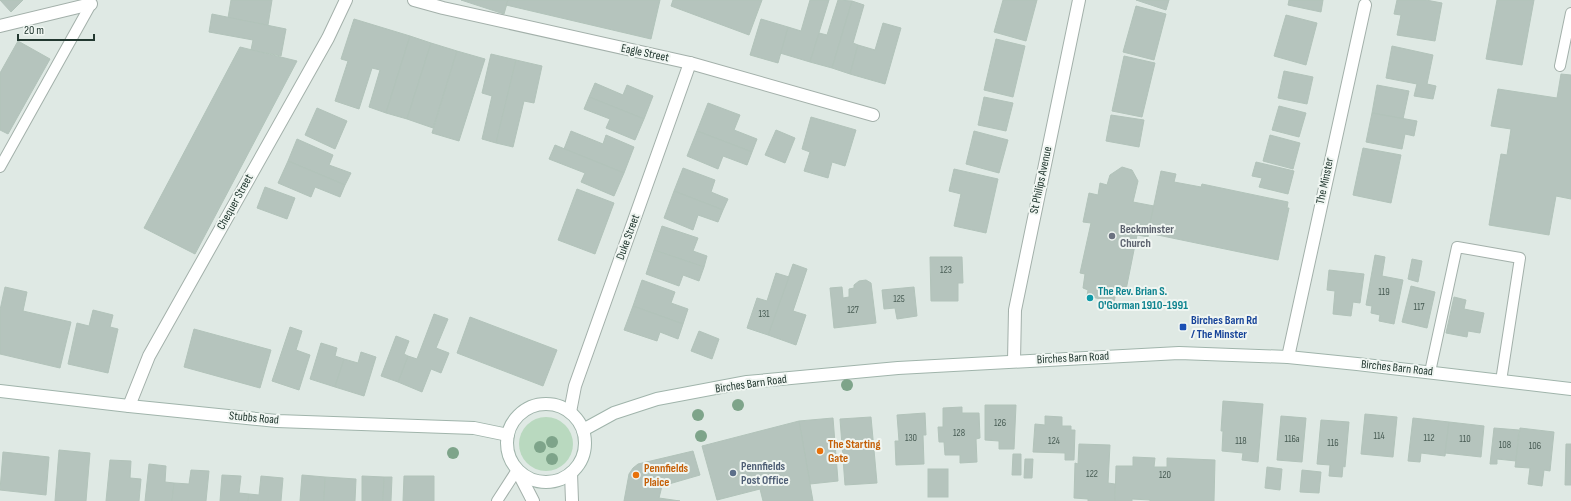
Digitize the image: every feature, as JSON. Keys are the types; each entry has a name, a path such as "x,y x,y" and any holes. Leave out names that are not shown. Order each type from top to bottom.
{"street":[{"name":"Chequer Street","path":"129,406 149,356 328,38 346,0"},
{"name":"Eagle Street","path":"414,0 444,4 690,63 873,115"},
{"name":"St Philips Avenue","path":"1014,361 1015,310 1079,0"},
{"path":"0,26 89,2"},
{"name":"The Minster","path":"1288,357 1365,5"},
{"name":"Duke Street","path":"570,412 576,386 690,63"},
{"name":"Birches Barn Road","path":"583,430 614,413 658,400 747,382 890,368 1179,353 1288,357 1571,389"},
{"name":"Stubbs Road","path":"0,390 129,406 277,421 474,428 508,435"},
{"path":"517,470 527,477 538,481 549,482 561,479 571,472 578,464 583,453 585,442 583,430 570,412 561,406 547,404 534,406 522,412 513,422 508,435 507,447 510,459 533,501"},
{"path":"571,472 572,501"}],"lane":[{"path":"0,167 89,2"},
{"path":"1560,66 1571,13"},
{"path":"1430,372 1457,247 1520,258 1501,381"},
{"path":"498,501 517,470"}],"green space":[{"path":"546,417 556,419 565,425 571,434 573,444 571,454 565,463 556,469 546,471 536,469 527,463 521,454 519,444 521,434 527,425 536,419"}],"building":[{"path":"0,0 23,0 11,12"},
{"path":"231,0 272,0 268,25 228,18"},
{"path":"461,0 508,0 504,14"},
{"path":"508,0 660,0 651,39 506,5"},
{"path":"673,0 762,0 749,35 671,6"},
{"path":"810,0 829,0 810,62 780,53 788,27 801,31"},
{"path":"838,0 852,1 832,68 810,62 819,33 827,35"},
{"path":"1003,0 1037,0 1026,41 994,32"},
{"path":"1136,0 1169,0 1166,10"},
{"path":"1289,0 1323,0 1321,12 1288,5"},
{"path":"1397,0 1426,0 1442,3 1435,41 1397,35 1401,15 1394,14"},
{"path":"1497,0 1534,0 1522,65 1486,59"},
{"path":"852,1 864,5 853,43 858,45 850,74 832,68"},
{"path":"1136,6 1166,14 1154,60 1123,52"},
{"path":"212,14 286,29 281,56 251,50 253,40 209,32"},
{"path":"1286,15 1317,23 1306,65 1274,56"},
{"path":"354,19 410,36 386,113 369,107 380,70 372,68 359,109 335,101 348,61 341,59"},
{"path":"761,19 788,27 778,63 750,55"},
{"path":"883,23 901,28 885,84 850,74 858,45 875,50"},
{"path":"410,36 431,43 407,119 386,113"},
{"path":"996,39 1025,46 1013,97 984,90"},
{"path":"18,41 50,59 8,134 0,130 0,73"},
{"path":"431,43 457,51 433,128 407,119"},
{"path":"1392,46 1433,55 1427,84 1436,86 1433,99 1414,96 1417,84 1386,78"},
{"path":"240,47 297,61 195,254 144,228"},
{"path":"457,51 485,59 459,141 432,133"},
{"path":"491,54 516,60 496,143 482,139 492,96 482,93"},
{"path":"1124,56 1155,63 1142,117 1112,111"},
{"path":"516,60 542,66 534,103 524,101 513,147 496,143"},
{"path":"1284,71 1313,77 1307,104 1278,98"},
{"path":"1561,74 1571,75 1571,199 1556,196 1549,235 1489,225 1501,154 1507,155 1511,129 1491,126 1498,89 1557,98"},
{"path":"595,83 623,95 627,85 653,96 644,119 589,97"},
{"path":"1377,85 1409,91 1403,119 1372,113"},
{"path":"589,97 644,119 635,140 606,128 610,119 584,109"},
{"path":"984,97 1013,103 1006,131 978,125"},
{"path":"708,103 740,115 734,130 757,139 752,152 697,131"},
{"path":"1279,106 1306,113 1299,137 1272,130"},
{"path":"317,108 347,121 335,149 305,135"},
{"path":"1372,113 1417,121 1414,136 1405,134 1402,149 1366,142"},
{"path":"1111,115 1144,120 1139,147 1106,141"},
{"path":"811,117 856,130 845,166 832,162 828,178 804,171 810,152 802,149"},
{"path":"776,130 795,138 785,163 765,155"},
{"path":"571,131 603,144 606,135 634,147 624,173 564,149"},
{"path":"697,131 752,152 747,165 723,156 718,169 687,156"},
{"path":"974,131 1008,140 999,173 966,164"},
{"path":"1270,135 1300,143 1293,169 1263,161"},
{"path":"297,139 333,155 329,165 351,173 345,185 288,161"},
{"path":"555,145 624,173 614,196 581,182 585,173 549,159"},
{"path":"1363,148 1401,155 1391,203 1353,195"},
{"path":"288,161 345,185 340,197 315,187 311,197 278,183"},
{"path":"1256,162 1294,171 1288,194 1259,187 1262,178 1252,176"},
{"name":"Beckminster Church","path":"1122,167 1132,170 1138,181 1133,202 1154,206 1148,237 1137,235 1126,290 1117,289 1114,302 1087,296 1088,290 1083,288 1085,274 1080,273 1091,223 1083,222 1089,193 1098,195 1100,183 1107,185 1110,175"},
{"path":"683,168 715,180 711,192 728,199 723,210 674,191"},
{"path":"954,169 998,179 986,233 954,226 961,194 949,191"},
{"path":"1161,171 1176,174 1174,182 1201,187 1202,184 1288,202 1287,208 1289,208 1278,260 1148,233"},
{"path":"265,187 295,198 287,219 257,208"},
{"path":"577,189 614,203 595,254 558,240"},
{"path":"674,191 723,210 718,222 698,215 693,230 664,218"},
{"path":"662,226 698,238 693,251 707,256 704,267 654,250"},
{"path":"654,250 704,267 699,281 683,275 679,286 646,274"},
{"path":"1375,255 1385,257 1382,276 1403,280 1394,324 1379,321 1380,315 1371,313 1372,306 1366,305"},
{"path":"930,257 962,257 963,283 958,283 958,301 931,301"},
{"path":"1412,259 1422,261 1418,282 1408,279"},
{"path":"793,264 807,269 793,311 806,315 796,345 768,335"},
{"path":"1329,270 1364,274 1360,303 1353,302 1351,316 1333,314 1335,291 1327,290"},
{"path":"776,273 789,277 768,335 747,328 757,298 767,301"},
{"path":"642,280 675,292 671,303 688,309 683,324 633,306"},
{"path":"866,280 871,283 876,323 834,328 830,288 842,287 843,298 849,297 849,289 854,288 854,285 859,281"},
{"path":"1411,286 1435,292 1427,328 1402,322"},
{"path":"5,287 27,292 23,311 71,322 60,368 0,354 0,310"},
{"path":"914,287 917,316 897,319 895,308 884,309 882,290"},
{"path":"1454,297 1466,300 1464,309 1484,313 1480,333 1468,331 1467,337 1446,333"},
{"path":"633,306 683,324 678,339 660,332 657,341 624,330"},
{"path":"93,310 113,315 110,327 118,329 108,373 68,364 77,323 89,326"},
{"path":"434,314 448,319 436,348 449,353 441,373 431,369 422,392 398,382 408,356 417,359"},
{"path":"470,317 557,350 543,386 457,353"},
{"path":"290,327 302,331 296,350 310,355 299,390 272,381"},
{"path":"194,329 271,350 260,388 184,367"},
{"path":"699,331 719,339 712,359 691,351"},
{"path":"396,336 409,341 404,354 408,356 398,382 381,376"},
{"path":"321,343 337,348 335,356 344,359 335,387 310,379"},
{"path":"361,352 376,357 364,396 335,387 344,359 358,363"},
{"path":"1223,401 1263,404 1258,462 1242,460 1243,453 1222,451 1223,431 1221,431"},
{"path":"985,405 1016,405 1014,449 999,449 999,441 985,440"},
{"path":"962,407 962,413 979,413 980,438 976,439 977,462 960,463 960,455 945,455 944,442 939,442 938,427 943,427 943,408"},
{"path":"925,413 926,435 923,435 924,464 896,465 895,441 899,441 897,415"},
{"path":"1365,414 1397,417 1393,457 1361,454"},
{"path":"1045,416 1062,417 1062,426 1071,426 1071,430 1075,430 1074,460 1065,460 1065,453 1033,452 1035,424 1045,425"},
{"path":"1281,416 1306,418 1302,462 1277,460"},
{"path":"871,417 877,483 845,485 840,419"},
{"name":"The Starting Gate","path":"833,418 838,481 810,484 799,421"},
{"path":"1413,418 1449,422 1445,456 1421,453 1420,462 1408,461"},
{"path":"1321,420 1349,422 1345,467 1343,466 1342,477 1329,476 1330,465 1317,464"},
{"path":"799,421 813,501 763,501 760,489 717,500 702,446"},
{"path":"1449,422 1484,426 1481,457 1445,453"},
{"path":"1494,428 1519,430 1516,461 1497,459 1497,464 1490,464"},
{"path":"1520,428 1554,432 1550,471 1544,470 1542,486 1528,484 1530,468 1515,467"},
{"path":"1079,444 1110,445 1108,483 1115,484 1115,501 1088,501 1088,499 1074,498 1075,463 1078,464"},
{"path":"1566,444 1571,444 1571,485 1565,485"},
{"path":"59,450 90,453 86,501 55,501"},
{"path":"693,451 700,475 662,486 659,498 680,501 624,501 629,474 638,464"},
{"path":"3,452 49,457 46,495 0,490"},
{"path":"1013,454 1021,454 1021,475 1012,475"},
{"path":"1133,457 1155,458 1154,467 1167,467 1167,458 1215,460 1214,501 1150,501 1132,499 1132,501 1115,501 1116,466 1133,466"},
{"path":"1025,459 1033,459 1032,478 1024,478"},
{"path":"110,460 131,461 130,478 141,479 139,501 106,501"},
{"path":"149,464 166,466 165,482 174,483 172,501 145,501"},
{"path":"1267,467 1282,469 1280,490 1265,488"},
{"path":"928,469 948,469 948,497 928,497"},
{"path":"191,470 209,471 206,501 172,501 174,483 189,484"},
{"path":"1302,470 1321,472 1319,493 1300,492"},
{"path":"222,475 241,476 239,493 249,494 248,501 220,501"},
{"path":"302,475 325,477 324,501 300,501"},
{"path":"261,476 283,478 281,501 248,501 249,494 259,495"},
{"path":"362,476 384,477 383,501 362,501"},
{"path":"404,476 434,476 434,501 403,501"},
{"path":"325,477 356,479 355,501 324,501"},
{"path":"384,477 392,477 391,501 383,501"}],"place":[{"name":"Beckminster Church","path":"1112,236"},
{"name":"The Rev. Brian S. O'Gorman 1910-1991","path":"1090,298"},
{"name":"Birches Barn Rd / The Minster","path":"1183,327"},
{"name":"The Starting Gate","path":"820,451"},
{"name":"Pennfields Post Office","path":"733,473"},
{"name":"Pennfields Plaice","path":"636,475"}]}
